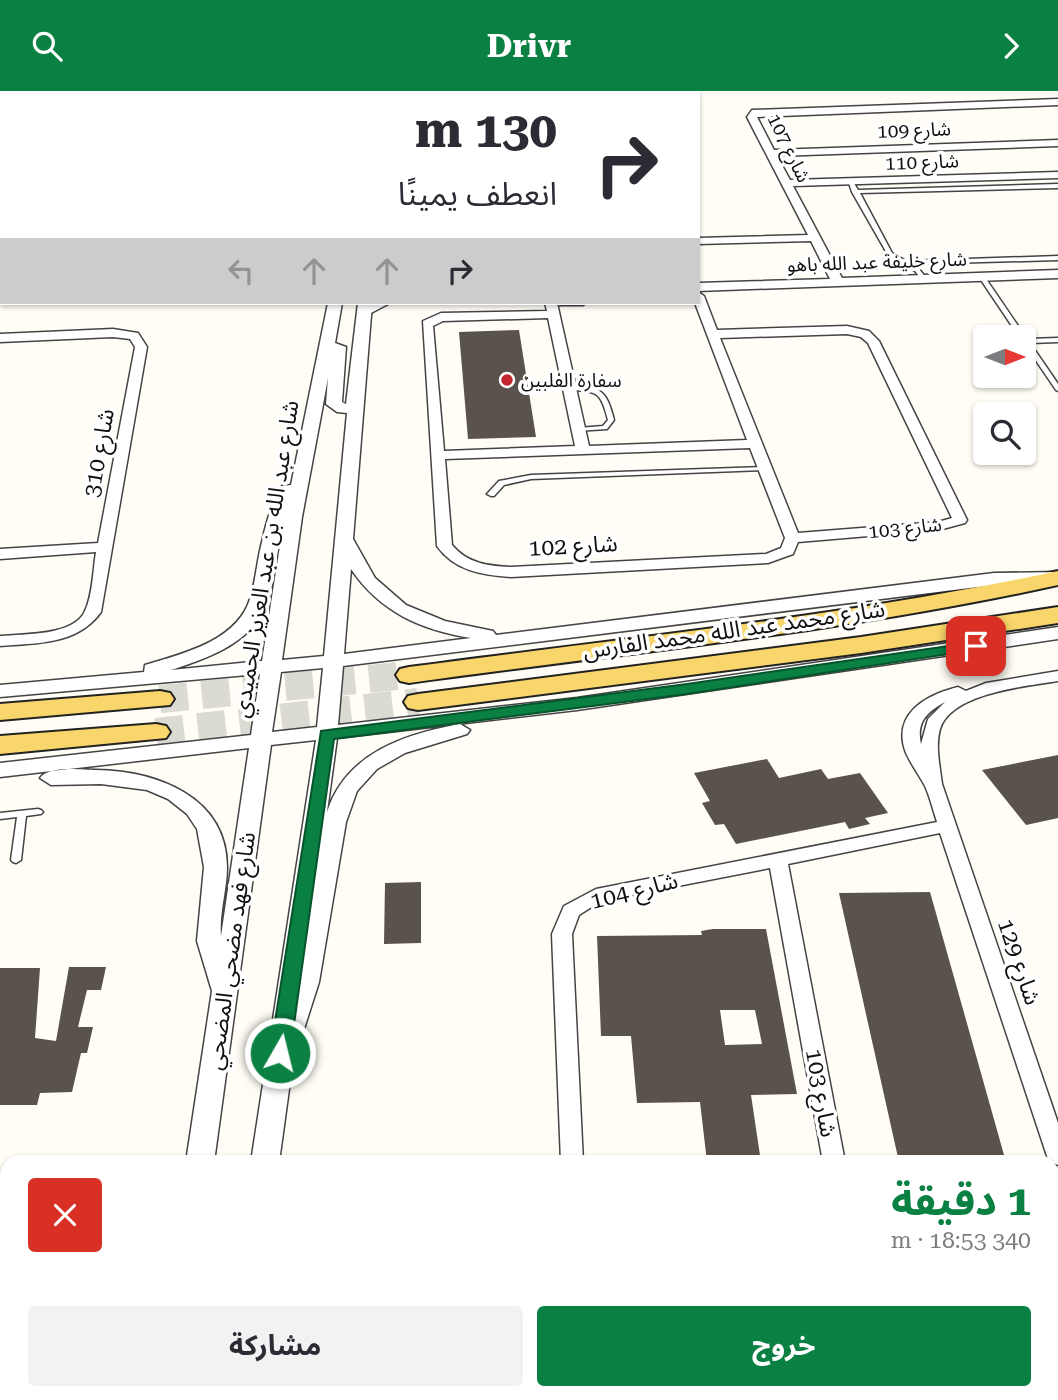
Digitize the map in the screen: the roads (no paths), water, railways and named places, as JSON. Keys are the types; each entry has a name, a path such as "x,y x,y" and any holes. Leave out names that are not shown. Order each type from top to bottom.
{"main road":[{"name":"شارع محمد عبد الله محمد الفارس","path":"409,675 859,613 998,591 1058,578"},
{"name":"شارع محمد عبد الله محمد الفارس","path":"418,702 861,645 1058,615"},
{"path":"0,712 160,699"},
{"path":"0,745 156,732"}],"street":[{"name":"شارع 107","path":"838,282 752,117 755,112 1058,101"},
{"name":"شارع 109","path":"771,153 1058,143"},
{"name":"شارع 110","path":"787,183 852,186 1058,175"},
{"path":"700,241 815,238"},
{"name":"شارع خليفة عبد الله باهو","path":"700,287 1058,274"},
{"path":"700,301 792,538"},
{"path":"551,306 583,450"},
{"name":"شارع 102","path":"551,306 441,317 426,324 444,546 451,555 476,568 511,572 768,558 788,551 792,538"},
{"path":"266,1155 327,735 365,307"},
{"path":"334,308 338,343 334,404 343,409 355,408"},
{"name":"شارع عبد الله بن عبد العزيز الحميدي","path":"262,741 303,463 334,308"},
{"name":"شارع 103","path":"714,334 848,330 864,334 873,341 960,520 939,526 792,538"},
{"name":"شارع 310","path":"0,338 113,333 134,336 141,347 93,612 85,623 60,635 0,641"},
{"path":"438,455 756,444"},
{"path":"91,683 190,657 230,636 255,611 283,501 303,463"},
{"path":"343,536 362,577 397,607 451,628 516,637"},
{"path":"0,554 105,547"},
{"path":"0,691 273,668 994,579 1058,578"},
{"path":"0,771 577,704 1058,633"},
{"name":"شارع 129","path":"1058,676 995,687 953,702 937,718 928,738 933,784 1058,1155"},
{"path":"277,1077 301,1004 338,813 349,786 371,763 416,741 577,704"},
{"name":"شارع فهد مضحي المضحي","path":"201,1155 262,741"},
{"path":"0,782 95,775 129,777 159,786 187,803 197,814 212,841 215,857 209,939 213,961 225,992"},
{"name":"شارع 104","path":"572,1155 562,934 571,911 596,896 947,826"},
{"name":"شارع 103","path":"778,860 833,1155"}],"lane":[{"path":"1013,177 1022,187"},
{"path":"924,279 890,254 852,186 1058,186"},
{"path":"904,263 1058,258"},
{"path":"982,277 1015,325"},
{"path":"1036,339 1058,340"},
{"path":"1036,357 1058,389"},
{"path":"569,388 601,392 606,397 611,420 605,428 578,430"},
{"path":"491,494 502,483 531,477 765,469"},
{"path":"0,816 38,813"},
{"path":"16,859 22,814"}],"tunnel":[{"path":"160,699 409,675"},
{"path":"156,732 418,702"}],"place":[{"name":"سفارة الفلبين","path":"507,380"}]}
